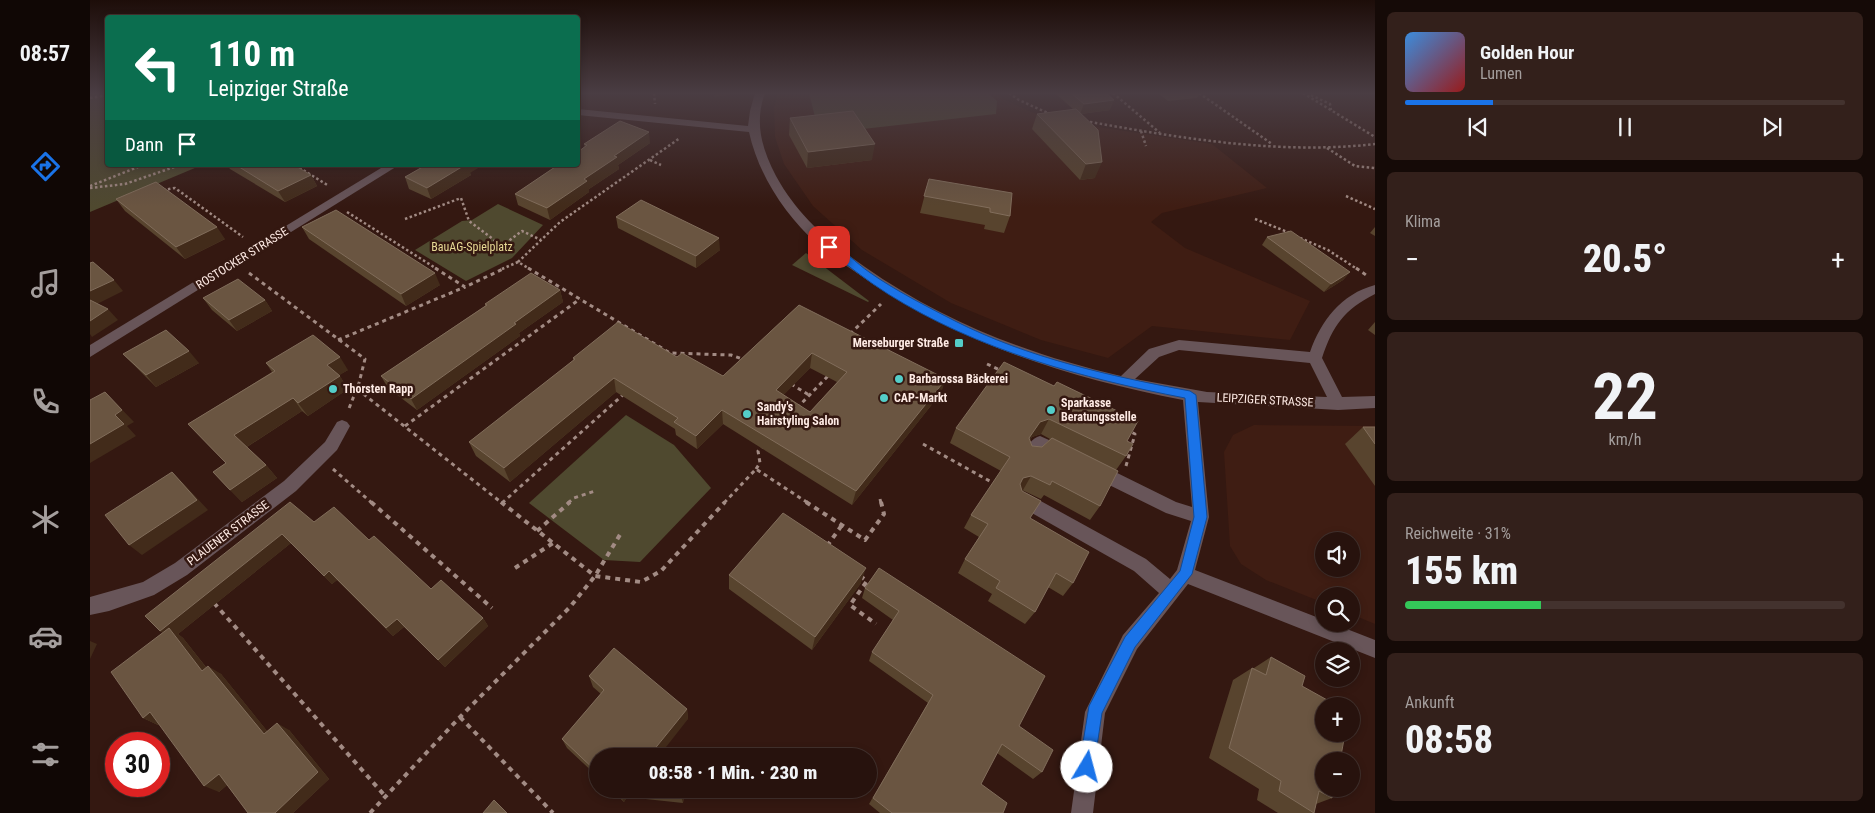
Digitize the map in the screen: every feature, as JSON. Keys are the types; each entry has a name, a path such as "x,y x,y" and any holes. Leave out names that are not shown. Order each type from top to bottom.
{"street":[{"name":"LEIPZIGER STRASSE","path":"754,131 762,156 779,192 817,237 866,275 893,293 928,312 1002,346 1063,366 1124,382 1190,395 1338,404 1375,402"},
{"name":"ROSTOCKER STRASSE","path":"90,352 391,167"},
{"path":"1338,404 1315,358 1331,319 1353,299 1375,289"},
{"path":"1124,382 1154,351 1164,347 1179,345 1315,358"},
{"path":"1082,813 1095,712 1130,642 1170,591 1186,574 1201,517 1190,395"},
{"name":"PLAUENER STRASSE","path":"90,606 109,602 148,589 181,569 290,486 331,446 342,426"},
{"path":"1030,454 1040,442 1172,508 1201,517"},
{"path":"1022,499 1140,565 1170,591"},
{"path":"1186,574 1375,649"}],"path":[{"path":"338,340 465,287 518,262 560,222 690,131"},
{"path":"1146,146 1141,131 1226,142 1273,145 1327,148 1375,144"},
{"path":"1157,131 1161,134"},
{"path":"1253,131 1273,145"},
{"path":"1327,148 1352,165 1365,169 1375,168"},
{"path":"649,160 661,165"},
{"path":"90,187 138,167"},
{"path":"90,187 125,184 174,167"},
{"path":"298,167 344,195"},
{"path":"162,190 175,188 258,248"},
{"path":"1346,196 1375,209"},
{"path":"405,219 460,198 469,221 502,246 522,231 541,240"},
{"path":"331,203 465,287"},
{"path":"1255,219 1328,250 1365,274"},
{"path":"235,262 365,359 357,389 595,576 641,582 661,571 756,470 760,463 758,451 764,445"},
{"path":"518,262 670,353 731,355 752,363"},
{"path":"856,339 848,335 893,293"},
{"path":"405,426 580,298"},
{"path":"663,359 670,353"},
{"path":"987,364 1005,372"},
{"path":"796,409 830,374 822,369"},
{"path":"786,381 809,395"},
{"path":"502,503 628,391"},
{"path":"1122,483 1135,434 1127,430"},
{"path":"923,444 1022,499"},
{"path":"319,457 492,608"},
{"path":"756,470 865,540 884,514 880,499"},
{"path":"537,530 574,498 595,492"},
{"path":"823,551 842,525"},
{"path":"370,813 460,718 570,607 595,576 620,533"},
{"path":"515,568 553,543"},
{"path":"853,571 868,581 850,605 876,624"},
{"path":"210,598 386,797"},
{"path":"460,718 553,813"}],"shaded area":[{"path":"775,131 1124,131 1212,144 1267,188 1162,213 1151,222 1185,248 1310,301 1290,340 1152,326 1108,358 1041,340 951,303 862,250 813,206 784,164"},
{"path":"1254,425 1375,426 1375,624 1360,618 1360,587 1315,587 1315,599 1266,580 1241,564 1230,546 1224,452 1233,435"}],"green space":[{"path":"90,131 105,131 105,167 197,167 90,212"},
{"name":"BauAG-Spielplatz","path":"498,204 543,225 512,258 466,281 415,250 462,221 472,220"},
{"path":"806,253 869,301 792,265"},
{"path":"626,415 674,445 711,488 640,562 604,560 529,503"}],"building":[{"path":"604,131 649,132 614,156 617,157 584,179 587,181 547,208 515,194 555,167 580,167 580,150 587,145 584,144"},
{"path":"797,131 866,131 875,144 808,152"},
{"path":"1054,131 1098,131 1102,162 1086,164"},
{"path":"239,167 297,167 311,175 278,191"},
{"path":"422,167 462,167 427,188 405,177"},
{"path":"929,179 1012,193 1010,216 990,212 990,208 924,196"},
{"path":"156,182 217,227 176,247 116,199"},
{"path":"641,200 719,238 696,256 616,217"},
{"path":"336,210 435,273 401,294 302,227"},
{"path":"1291,231 1350,272 1331,284 1267,237"},
{"path":"93,262 114,280 90,291 90,263"},
{"path":"531,273 560,290 411,399 381,376 487,305 485,304"},
{"path":"238,279 265,300 229,320 203,298"},
{"path":"90,300 108,309 90,321"},
{"path":"799,305 946,379 856,491 722,410 696,436 674,422 678,418 614,378 504,468 469,442 575,359 573,358 618,322 677,357 682,353 723,376","holes":["812,353 847,372 810,412 776,390"]},
{"path":"166,330 189,351 146,375 123,354"},
{"path":"313,335 340,357 327,365 340,376 298,403 293,398 234,435 266,465 230,490 213,472 226,463 188,424 275,371 266,363"},
{"path":"1004,362 1054,386 1057,382 1138,421 1127,441 1133,444 1126,456 1049,419 1040,422 1029,438 1032,446 1042,447 1052,438 1118,471 1100,506 1052,481 1050,485 1031,476 1023,478 1020,484 1022,491 1041,501 1030,518 1089,552 1073,583 1056,573 1035,612 996,588 1000,581 965,559 988,524 971,515 1010,457 956,428"},
{"path":"105,392 122,410 115,415 124,424 90,444 90,400"},
{"path":"1363,427 1375,427 1375,444"},
{"path":"172,472 197,500 129,545 105,515"},
{"path":"290,502 314,522 334,507 369,540 374,536 431,589 441,580 483,618 438,660 397,619 386,628 329,571 324,576 282,534 160,631 145,616"},
{"path":"783,513 866,568 815,637 729,575"},
{"path":"879,568 1045,676 1019,726 1053,750 1042,772 1002,744 981,784 1007,803 1003,813 892,813 873,798 877,798 877,791 933,695 872,652 899,611 865,588"},
{"path":"169,628 202,671 208,666 264,734 277,723 318,772 275,813 248,813 219,774 204,786 170,739 170,732 165,732 150,712 143,718 111,672"},
{"path":"614,648 687,709 655,748 589,748 589,764 562,739 604,690 589,676"},
{"path":"1271,657 1305,676 1302,686 1322,697 1315,697 1315,742 1344,742 1342,752 1315,752 1315,797 1318,797 1314,813 1279,791 1281,781 1229,748 1252,668 1266,675"},
{"path":"494,800 507,813 483,813"}],"place":[{"name":"Merseburger Straße","path":"959,343"},
{"name":"Barbarossa Bäckerei","path":"899,379"},
{"name":"Thorsten Rapp","path":"333,389"},
{"name":"CAP-Markt","path":"884,398"},
{"name":"Sparkasse Beratungsstelle","path":"1051,410"},
{"name":"Sandy's Hairstyling Salon","path":"747,414"}],"route":[{"path":"829,247 893,293 966,331 1002,346 1063,366 1124,382 1190,395 1201,517 1186,574 1170,591 1130,642 1095,712 1087,767"}]}
